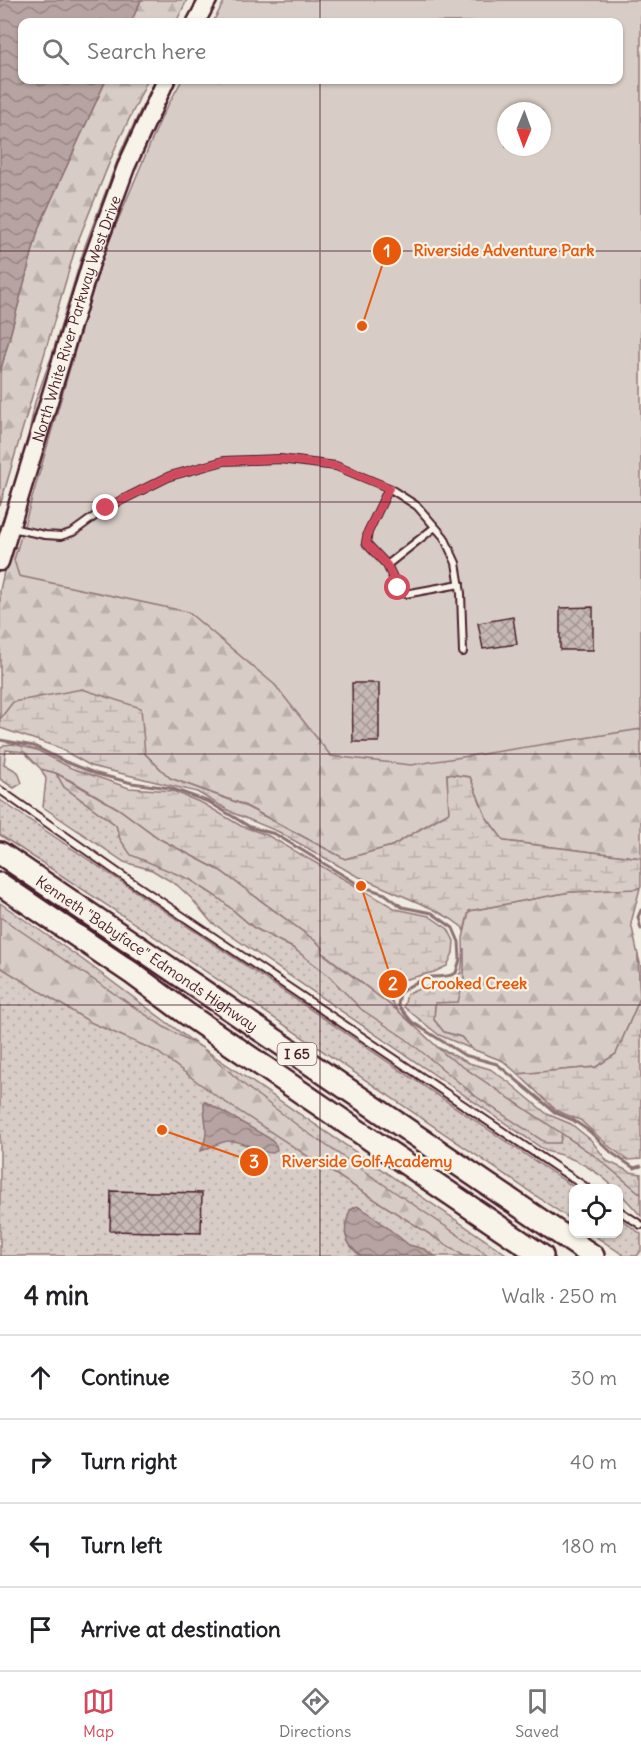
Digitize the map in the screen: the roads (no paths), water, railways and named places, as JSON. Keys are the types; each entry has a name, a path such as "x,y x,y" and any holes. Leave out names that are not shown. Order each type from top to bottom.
{"highway":[{"name":"Kenneth \"Babyface\" Edmonds Highway","path":"0,853 593,1256"},
{"name":"Kenneth \"Babyface\" Edmonds Highway","path":"0,884 542,1256"}],"street":[{"path":"198,18 208,0"},
{"name":"North White River Parkway West Drive","path":"0,562 91,263 126,167 164,84"}],"lane":[{"path":"11,528 45,536 61,536 73,532 106,508 170,476 224,461 280,459 336,466 389,488 417,506 444,537 456,563 460,584 463,652"},
{"path":"389,488 368,532 366,543 387,565 398,588 405,594 460,584"},
{"path":"387,565 435,527"},
{"path":"0,790 117,872 581,1184"},
{"path":"623,1213 641,1225"}],"water":[{"path":"0,0 141,0 133,18 18,18 18,84 104,84 39,227 0,373"},
{"path":"204,1101 269,1138 276,1145 277,1150 273,1153 267,1152 239,1142 226,1141 201,1151 206,1130"},
{"path":"357,1206 409,1245 424,1249 435,1256 361,1256 350,1246 345,1230 350,1210"}],"waterway":[{"path":"0,740 34,746 97,774 132,783 170,788 209,802 250,827 275,834 361,886 385,894 402,907 432,913 453,928 459,942 460,959 456,973 427,978 400,993 398,1005 412,1022 464,1055 497,1064 556,1113 573,1120 589,1131 612,1153 634,1168 641,1166"},
{"path":"641,910 638,917 641,929"}],"place":[{"name":"Riverside Adventure Park","path":"362,326"},
{"name":"Crooked Creek","path":"361,886"},
{"name":"Riverside Golf Academy","path":"162,1130"}]}
